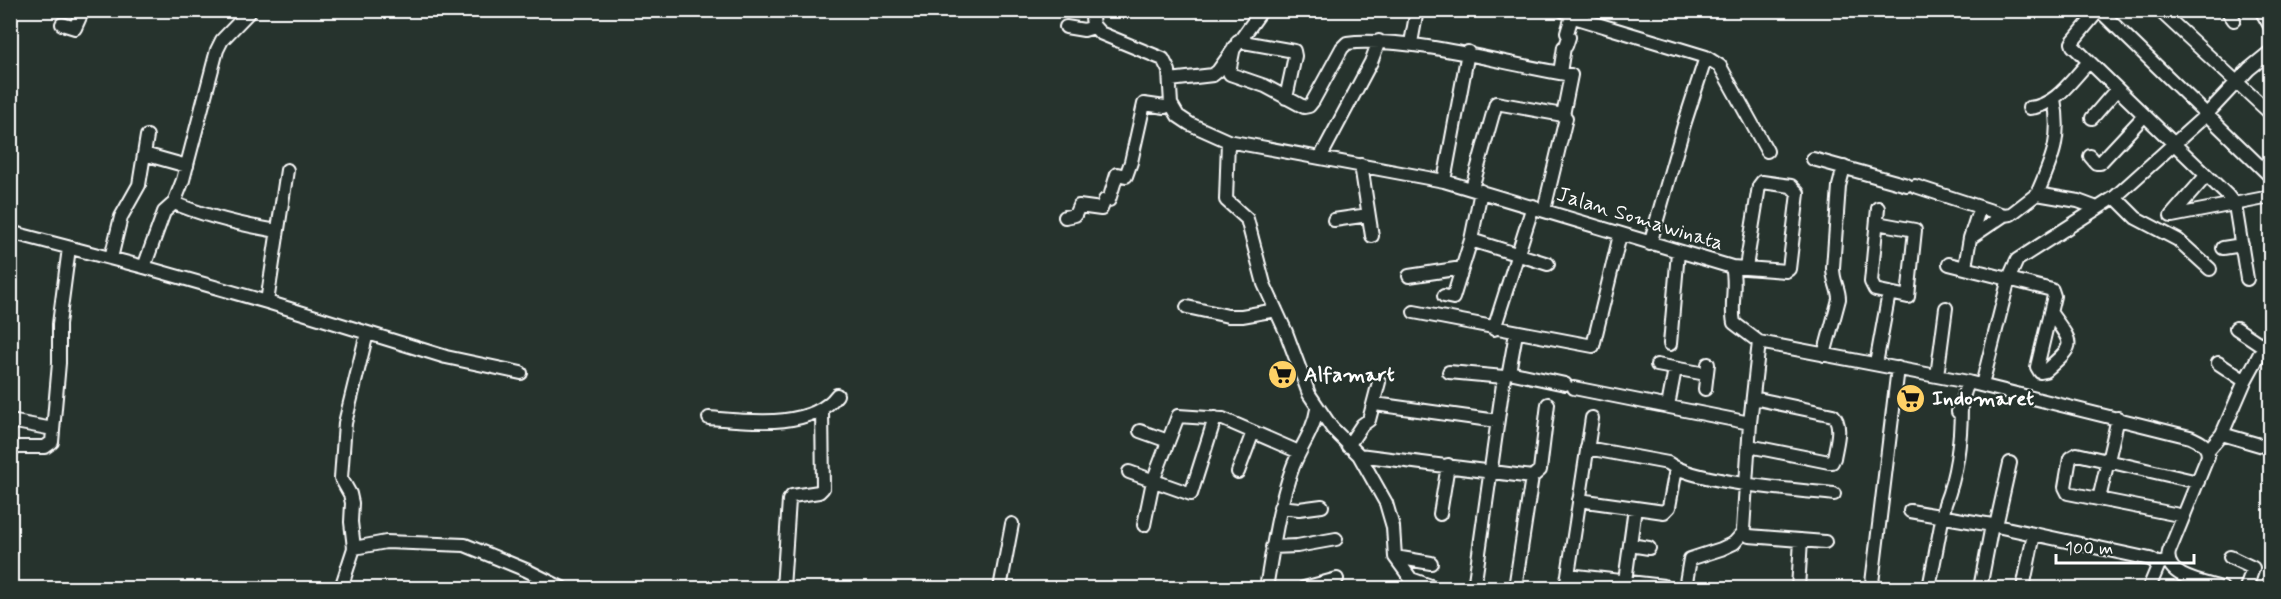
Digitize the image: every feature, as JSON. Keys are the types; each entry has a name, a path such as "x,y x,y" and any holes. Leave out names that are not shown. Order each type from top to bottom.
{"street":[{"path":"62,24 75,28 83,10"},
{"path":"1065,217 1076,215 1079,206 1101,208 1105,200 1109,200 1117,174 1126,176 1144,104 1165,107 1171,104 1169,71 1163,59 1110,38 1094,27 1091,10"},
{"path":"1170,80 1213,75 1262,10"},
{"path":"1411,43 1417,10"},
{"path":"2247,279 2235,205 2072,43 2099,10 2271,176"},
{"path":"2159,10 2271,113"},
{"path":"2261,10 2271,26"},
{"path":"1560,73 1564,47 1569,37 1567,13 1706,57 1720,66 1767,151"},
{"path":"144,267 164,213 174,203 187,166 217,50 222,40 247,15"},
{"path":"1066,27 1084,30 1094,27"},
{"path":"1236,44 1230,74 1265,86 1298,106 1309,106 1347,43 1379,41 1411,43 1468,52 1506,64 1571,75 1563,115 1566,118 1563,136 1539,208 1516,254 1494,329"},
{"path":"1320,158 1371,62 1379,41"},
{"path":"1236,44 1294,51 1295,56 1286,98"},
{"path":"2069,82 2078,51"},
{"path":"1444,181 1468,52"},
{"path":"1982,385 2009,278 2016,260 2115,197 2206,115 2259,60 2271,52"},
{"path":"1650,244 1706,57"},
{"path":"2029,108 2039,107 2054,99 2089,62"},
{"path":"2092,118 2117,89"},
{"path":"1970,238 2004,215 2011,214 2037,194 2056,151 2054,99"},
{"path":"1444,296 1453,298 1471,240 1477,190 1496,103 1563,115"},
{"name":"Jalan Somawinata","path":"1171,104 1183,120 1228,141 1444,181 1732,267 1735,283 1732,312 1734,323 1759,342 1982,385 2190,437 2205,445 2208,450"},
{"path":"2090,156 2096,163 2100,163 2144,116"},
{"path":"111,258 121,217 139,185 147,136"},
{"path":"1228,141 1226,200 1247,219 1261,275 1286,332 1301,375 1317,409 1348,446 1359,455 1386,503 1392,518 1395,557 1411,579 1436,588"},
{"path":"144,154 187,166"},
{"path":"1813,159 2004,215"},
{"path":"1361,165 1372,236"},
{"path":"1824,355 1839,299 1839,292 1833,279 1833,267 1839,186 1844,167"},
{"path":"267,302 287,170"},
{"path":"2206,176 2170,218 2271,197"},
{"path":"1732,267 1786,271 1789,269 1798,194 1791,186 1762,182 1759,186 1746,267"},
{"path":"2037,194 2079,201 2097,208"},
{"path":"2115,197 2136,218 2178,240 2210,269"},
{"path":"174,203 212,216 277,231"},
{"path":"1965,267 1970,238 1980,207"},
{"path":"1876,223 1913,228 1916,232 1909,296 1875,290 1872,285 1876,223 1878,208"},
{"path":"1334,220 1368,215"},
{"path":"10,232 267,302 446,357 520,373"},
{"path":"1414,312 1593,346 1620,235"},
{"path":"1471,240 1548,264"},
{"path":"2223,248 2242,245"},
{"path":"10,447 45,447 52,442 59,363 59,324 69,248"},
{"path":"1670,344 1678,252"},
{"path":"1949,264 2052,290 2054,296 2050,312"},
{"path":"1409,276 1462,268"},
{"path":"1876,364 1889,293"},
{"path":"1187,307 1228,316 1276,310"},
{"path":"1937,376 1946,308"},
{"path":"2149,588 2169,552 2208,456 2208,450 2222,434 2245,381 2267,340 2236,328"},
{"path":"341,588 354,548 351,522 352,503 350,494 340,478 345,423 367,333"},
{"path":"1516,333 1509,372 1750,423"},
{"path":"1685,588 1690,559 1734,543 1743,533 1752,398 1759,342"},
{"path":"2218,363 2245,381"},
{"path":"1657,364 1676,369 1707,369 1705,389"},
{"path":"1872,583 1898,368"},
{"path":"1668,406 1676,369"},
{"path":"1449,372 1503,377 1474,588"},
{"path":"1348,446 1362,425 1370,420 1379,382"},
{"path":"1929,588 1945,504 1950,491 1961,425 1961,405 1968,382"},
{"path":"709,418 751,421 786,420 822,409 837,395"},
{"path":"1749,446 1832,462 1839,427 1838,420 1833,415 1752,398"},
{"path":"1375,404 1497,421"},
{"path":"1515,588 1532,477 1540,470 1548,404"},
{"path":"783,588 789,500 792,496 819,492 824,488 822,409"},
{"path":"1266,588 1280,507 1317,409"},
{"path":"1144,525 1153,481 1178,416 1224,419 1299,452"},
{"path":"1130,472 1191,494 1215,418"},
{"path":"1566,588 1592,418"},
{"path":"2099,499 2118,418"},
{"path":"10,421 53,429"},
{"path":"1140,431 1168,441"},
{"path":"1238,472 1253,432"},
{"path":"2222,434 2271,448"},
{"path":"1587,448 1668,463 1676,469 1747,483 1834,494"},
{"path":"2184,516 2065,490 2070,458 2077,454 2198,482"},
{"path":"1359,455 1532,477"},
{"path":"1980,588 2010,463"},
{"path":"1440,514 1448,465"},
{"path":"1580,500 1664,512 1667,510 1676,469"},
{"path":"1280,507 1299,509 1322,506"},
{"path":"1625,581 1635,508"},
{"path":"1910,511 2034,534 2164,562 2185,576 2222,588"},
{"path":"1000,588 1011,524"},
{"path":"1743,533 1749,536 1825,542"},
{"path":"2023,588 2034,534"},
{"path":"1272,547 1297,546 1336,539"},
{"path":"1798,588 1801,540"},
{"path":"354,548 386,542 465,545 526,570 562,588"},
{"path":"1630,545 1650,548"},
{"path":"1395,557 1431,563"},
{"path":"2229,557 2253,568 2246,588"},
{"path":"1568,574 1664,586"},
{"path":"1304,588 1337,579"}],"place":[{"name":"Alfamart","path":"1283,375"},
{"name":"Indomaret","path":"1911,399"}]}
